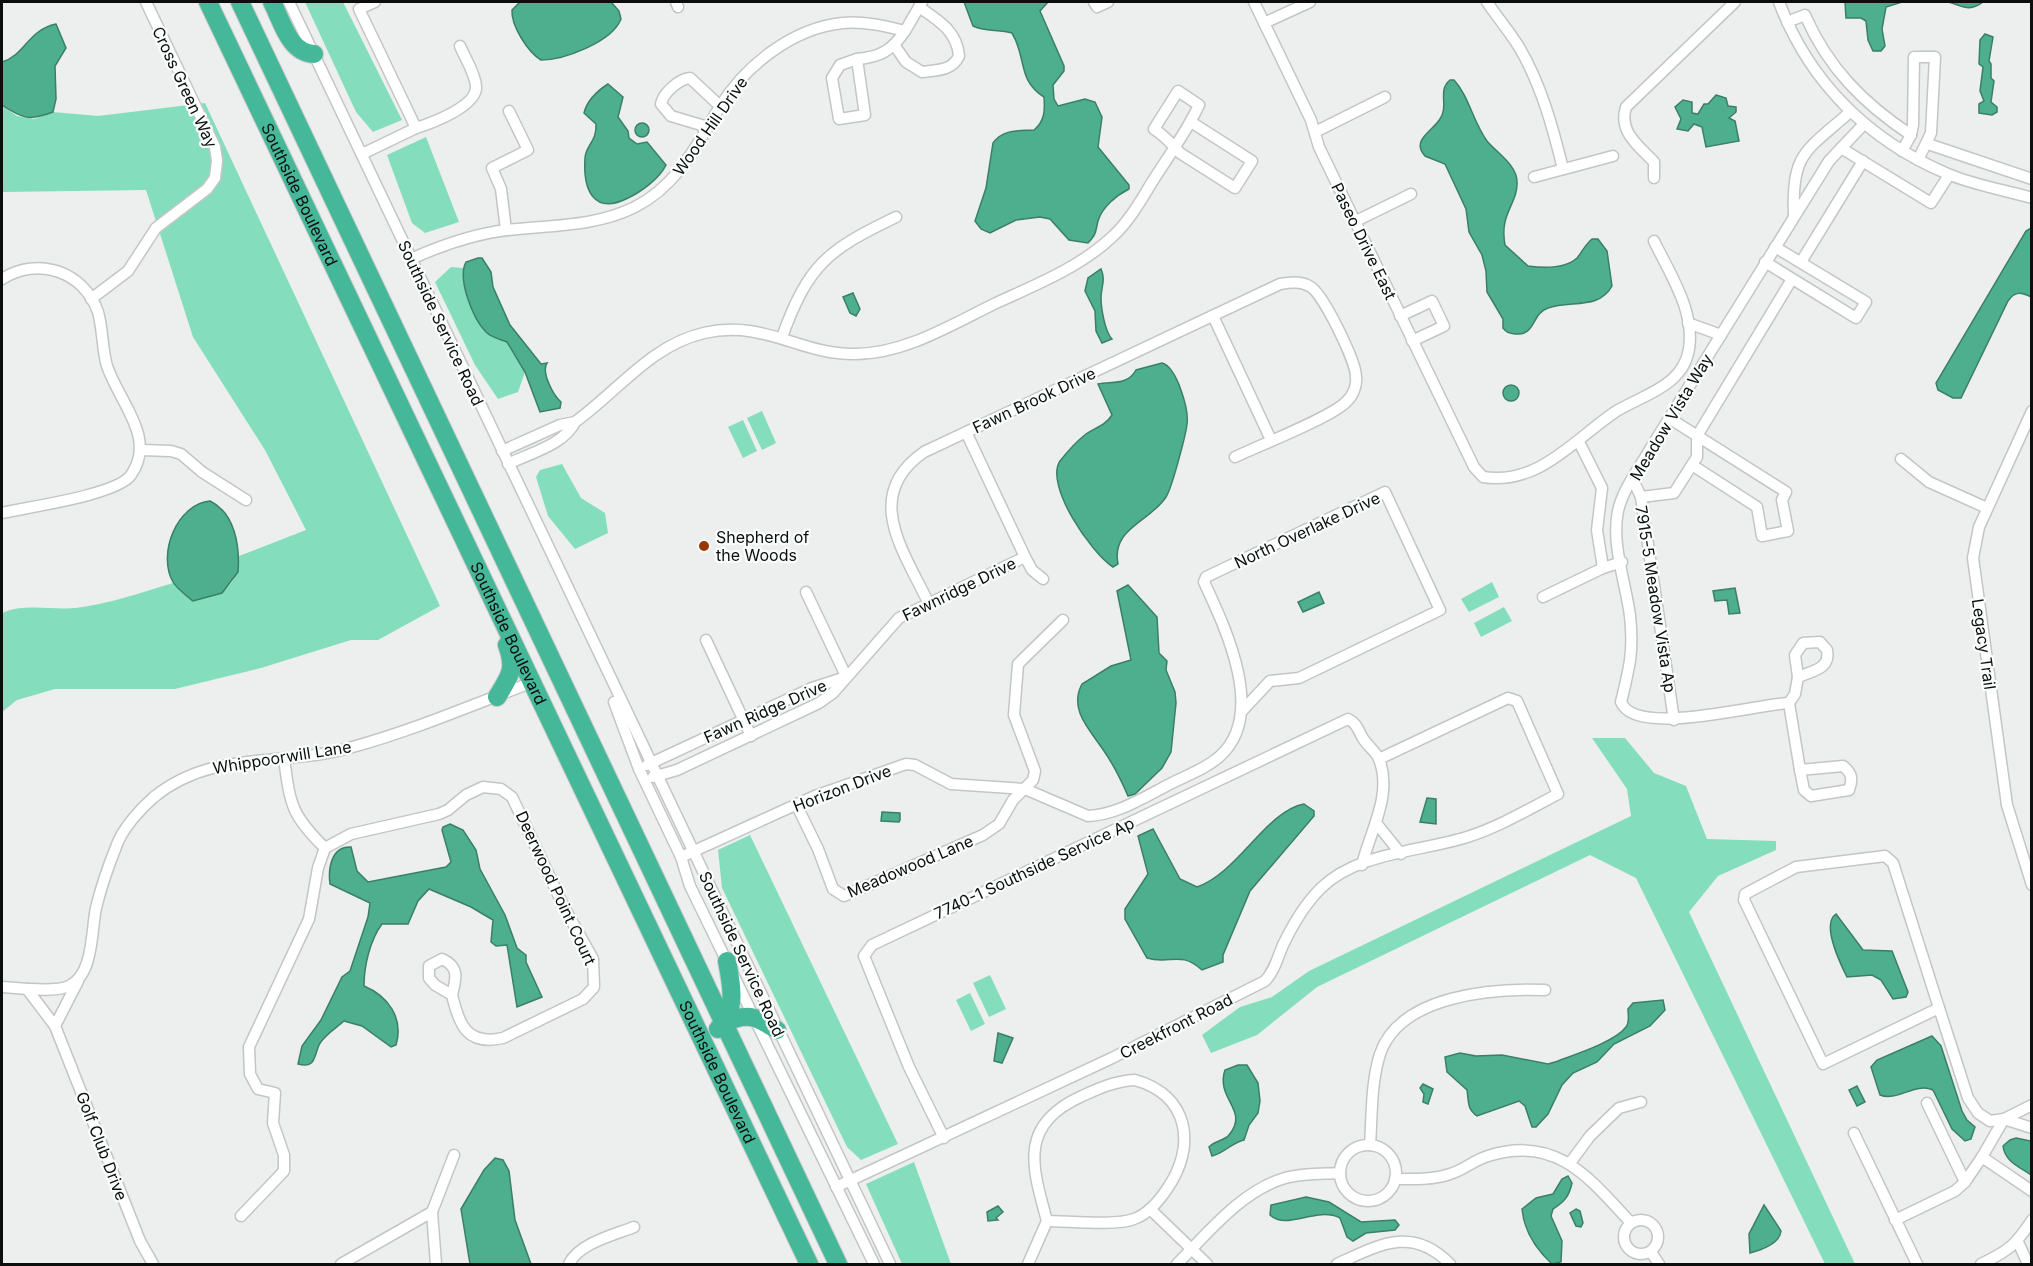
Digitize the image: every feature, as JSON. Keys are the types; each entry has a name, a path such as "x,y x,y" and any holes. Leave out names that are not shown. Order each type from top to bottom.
{"highway":[{"name":"Southside Boulevard","path":"208,2 809,1264"},
{"name":"Southside Boulevard","path":"240,2 838,1264"},
{"path":"272,2 295,46 306,54 314,54"},
{"path":"497,697 509,677 513,664 503,636 502,617"},
{"path":"533,682 546,683 558,690 579,718"},
{"path":"708,1050 714,1033 723,1023 731,1006 733,994 727,961"},
{"path":"723,1023 739,1016 756,1016 777,1030"}],"street":[{"name":"Cross Green Way","path":"91,299 128,271 156,228 200,195 215,178 217,160 215,147 146,2"},
{"name":"Southside Service Road","path":"289,2 593,645 694,851 890,1264"},
{"path":"375,2 359,9 416,128"},
{"path":"1094,2 1097,7 1108,2"},
{"name":"Paseo Drive East","path":"1254,2 1354,222 1474,467 1483,477 1506,477 1536,468 1579,442"},
{"path":"1264,23 1310,2"},
{"path":"1487,2 1519,47 1529,68 1549,114 1563,169"},
{"path":"1654,178 1654,162 1627,133 1623,116 1626,107 1735,2"},
{"path":"1779,2 1787,22 1816,73 1863,125 1902,151 1949,174 2031,198 2031,181 1928,144"},
{"path":"857,59 865,115 840,119 832,78 840,65 857,59 878,56 894,46 921,4 954,38 959,56 956,63 945,70 922,72 906,62 894,46"},
{"path":"1787,22 1805,15 1815,37 1844,79 1873,108 1911,135"},
{"name":"Wood Hill Drive","path":"411,259 471,236 506,230 583,223 635,207 673,179 693,155 720,106 753,66 802,35 841,23 879,25 905,31"},
{"path":"362,154 465,105 476,93 476,85 460,46"},
{"path":"1902,151 1911,135 1914,57 1935,57 1931,133 1928,144 1918,160"},
{"path":"708,127 672,116 661,104 662,98 679,81 690,78 720,106"},
{"path":"508,464 570,433 575,422 657,352 688,337 705,332 744,329 782,337 823,351 840,354 887,351 920,339 1069,269 1102,246 1122,227 1174,147 1191,122 1199,105 1178,92 1154,129 1174,147 1180,153 1235,188 1252,161 1191,122"},
{"path":"1315,132 1385,97"},
{"path":"506,230 501,189 492,168 528,150 509,111"},
{"path":"1794,216 1793,184 1801,159 1850,112"},
{"name":"Meadow Vista Way","path":"1789,703 1674,720 1651,719 1630,714 1621,702 1632,658 1630,617 1617,533 1618,512 1633,480 1688,387 1794,216 1829,161 1863,125"},
{"path":"1841,148 1930,203 1949,174"},
{"path":"1534,177 1613,156"},
{"path":"1801,262 1863,162"},
{"path":"1354,222 1411,194"},
{"path":"782,337 798,298 818,266 848,240 896,217"},
{"path":"1603,568 1598,530 1602,488 1579,442 1614,413 1658,390 1676,377 1689,347 1688,323 1683,302 1654,241"},
{"path":"1765,262 1856,318 1866,302 1775,247"},
{"path":"2,279 24,268 57,270 80,285 98,312 108,366 121,401 140,434 141,450 131,476 113,489 2,513"},
{"path":"1641,497 1674,494 1697,457 1697,435 1792,279"},
{"name":"Fawn Brook Drive","path":"928,602 894,530 890,506 896,481 913,460 966,432 1280,284 1300,282 1313,288 1324,303 1355,367 1354,389 1340,408 1271,440"},
{"path":"1400,316 1432,301 1444,326 1412,341"},
{"path":"1213,316 1271,440 1235,457"},
{"path":"1688,323 1721,335"},
{"path":"1676,377 1688,387"},
{"name":"Legacy Trail","path":"2031,411 1987,508 1974,543 1974,575 2007,805 2031,885"},
{"path":"1670,418 1786,492 1782,500 1788,531 1762,536 1757,507 1692,465"},
{"path":"502,451 560,425 575,422"},
{"path":"966,432 1025,557 1032,570 1043,579"},
{"path":"141,450 171,451 181,454 202,472 246,500"},
{"path":"1901,459 1929,482 1987,508"},
{"name":"7915-5 Meadow Vista Ap","path":"1633,480 1641,497 1674,720"},
{"name":"North Overlake Drive","path":"1385,492 1440,610 1299,678 1270,681 1242,711 1236,658 1204,582 1206,577 1385,492"},
{"name":"Fawnridge Drive","path":"846,676 899,618 1025,557"},
{"path":"1543,597 1603,568 1622,562"},
{"path":"806,592 846,676"},
{"path":"1025,789 1035,771 1014,715 1018,664 1063,620"},
{"path":"706,640 751,736"},
{"name":"Southside Service Road","path":"593,645 639,769 681,857 690,886 756,1016 874,1264"},
{"name":"Fawn Ridge Drive","path":"639,769 812,688 846,676"},
{"name":"Fawn Ridge Drive","path":"644,781 677,770 819,703 833,693 846,676"},
{"path":"1798,676 1795,694 1789,703 1800,770 1804,790 1811,796 1849,790 1852,780 1850,771 1843,766 1800,770"},
{"name":"Whippoorwill Lane","path":"78,980 87,962 98,902 116,846 146,806 172,785 194,773 227,763 284,758 348,748 463,711 533,682"},
{"name":"Creekfront Road","path":"944,1138 1112,1058 1265,981 1276,967 1288,934 1312,897 1342,872 1467,837 1558,794 1517,701 1508,698 1379,759"},
{"name":"Horizon Drive","path":"681,857 796,804 906,764 915,765 951,784 1025,789 1088,816 1098,816 1131,804 1206,766 1220,756 1230,745 1242,711"},
{"name":"7740-1 Southside Service Ap","path":"944,1138 909,1067 864,956 872,945 1348,719 1356,723 1379,759 1382,799 1377,824 1367,843 1362,865"},
{"path":"241,1216 284,1171 284,1155 273,1123 275,1093 258,1089 250,1074 249,1047 262,1014 305,930 325,848 297,818 290,801 284,758"},
{"name":"Deerwood Point Court","path":"325,848 351,834 439,814 448,810 466,795 483,787 501,789 512,797 564,909 593,959 594,987 583,999 503,1038 493,1040 475,1037 463,1028 457,1018 452,995"},
{"name":"Meadowood Lane","path":"796,804 818,849 833,889 844,896 983,835 999,824 1013,800 1025,789"},
{"path":"1377,824 1401,854"},
{"path":"1939,1008 1823,1064 1744,900 1745,894 1796,867 1885,856 1893,863 1972,1107 1990,1120 2004,1119 2031,1128"},
{"path":"2,987 64,988 78,980"},
{"path":"56,1026 78,980"},
{"name":"Golf Club Drive","path":"27,989 56,1026 140,1241 153,1264"},
{"path":"1370,1145 1377,1066 1384,1046 1395,1029 1418,1013 1450,999 1477,993 1545,990"},
{"path":"1028,1264 1047,1221 1033,1171 1033,1155 1045,1124 1059,1109 1072,1101 1123,1081 1149,1084 1164,1093 1177,1109 1184,1127 1183,1151 1177,1170 1161,1198 1139,1217 1124,1222 1047,1221"},
{"path":"1570,1163 1590,1136 1619,1108 1641,1102"},
{"path":"1927,1103 1965,1182"},
{"path":"1895,1220 1955,1191 1965,1182 2004,1119 2031,1105"},
{"path":"1854,1133 1917,1264"},
{"path":"836,1187 944,1138"},
{"path":"1370,1145 1385,1150 1391,1157 1395,1165 1395,1179 1390,1191 1383,1197 1365,1201 1348,1193 1340,1173 1344,1158 1350,1151 1370,1145"},
{"path":"1395,1179 1442,1177 1488,1156 1522,1150 1541,1152 1570,1163 1592,1180 1631,1223"},
{"path":"436,1264 432,1212 454,1155"},
{"path":"1982,1157 2031,1191"},
{"path":"1177,1264 1243,1201 1272,1183 1304,1174 1340,1173"},
{"path":"1150,1209 1207,1264"},
{"path":"348,1263 432,1212"},
{"path":"1981,1264 2008,1252 2018,1242 2031,1220"},
{"path":"1647,1221 1656,1227 1659,1238 1651,1251 1637,1254 1629,1249 1624,1238 1631,1223 1647,1221"},
{"path":"569,1264 576,1255 594,1243 634,1227"},
{"path":"1337,1264 1373,1246 1403,1240 1427,1247 1450,1264"},
{"path":"2018,1242 2028,1264"},
{"path":"1651,1251 1659,1264"}],"shaded area":[{"path":"305,2 343,2 402,120 373,132 356,112"},
{"path":"520,2 611,2 619,11 621,19 608,35 598,42 562,57 541,60 526,45 514,23 512,10"},
{"path":"964,2 1048,2 1040,11 1064,66 1064,71 1053,85 1054,99 1058,106 1085,99 1095,102 1102,117 1098,147 1129,185 1129,189 1106,206 1094,235 1088,243 1069,240 1050,219 1040,217 1016,220 990,233 981,229 975,221 986,188 993,143 1006,133 1034,130 1038,127 1044,111 1044,97 1035,90 1026,76 1020,51 1012,33 973,26"},
{"path":"1845,2 1902,2 1886,7 1882,29 1885,46 1881,51 1873,51 1868,40 1866,21 1861,18 1846,18"},
{"path":"1948,2 1983,2 1969,8"},
{"path":"56,24 66,48 55,66 56,99 53,112 38,117 21,116 2,105 2,62 16,54 39,31"},
{"path":"1985,34 1993,37 1989,61 1991,78 1994,81 1991,102 1997,107 1997,112 1992,115 1979,113 1979,104 1984,101 1980,91 1983,67 1979,64 1980,40"},
{"path":"1450,80 1454,80 1464,94 1487,141 1510,165 1516,176 1517,190 1504,225 1505,245 1528,266 1554,267 1572,262 1592,239 1598,239 1607,251 1612,286 1606,294 1584,303 1548,308 1539,315 1527,332 1522,334 1510,333 1503,328 1503,319 1487,292 1486,271 1482,255 1469,232 1466,209 1445,164 1425,156 1421,150 1420,144 1423,138 1441,118 1444,108 1444,91"},
{"path":"608,84 623,97 618,117 628,131 629,138 637,144 647,142 666,165 655,180 639,192 616,203 606,204 598,201 588,189 585,158 595,135 596,124 584,113 587,104"},
{"path":"1716,95 1726,98 1728,106 1736,107 1736,112 1729,118 1735,121 1739,141 1706,147 1702,127 1694,124 1688,131 1677,129 1681,119 1675,107 1683,100 1692,102 1692,113 1698,114 1704,104 1708,104"},
{"path":"205,103 440,606 378,640 351,640 261,668 175,689 55,689 17,700 2,712 2,613 19,608 75,608 100,604 173,583 193,601 226,588 235,576 239,556 306,530 265,450 193,337 146,190 2,192 2,105 17,116 34,119 53,112 98,116"},
{"path":"639,123 645,123 649,130 645,137 639,137 635,133 635,127"},
{"path":"426,137 459,222 425,233 412,223 387,155"},
{"path":"2031,228 2031,297 2018,293 2008,301 1961,398 1953,398 1938,390 1936,383 2026,231"},
{"path":"482,258 491,272 493,287 510,325 541,364 547,363 547,377 551,389 561,402 560,408 540,412 525,372 507,342 488,334 476,318 465,288 464,269 466,262"},
{"path":"451,267 463,268 463,276 492,337 507,342 525,372 518,392 498,399 475,365 435,282"},
{"path":"1101,269 1103,314 1107,331 1112,339 1102,343 1096,331 1095,311 1085,291 1088,278"},
{"path":"853,293 860,309 856,316 850,313 843,297"},
{"path":"1162,363 1173,372 1184,400 1187,424 1184,438 1169,492 1159,506 1133,526 1120,542 1117,552 1118,564 1113,567 1094,548 1073,518 1064,502 1057,472 1060,461 1072,447 1112,415 1098,384 1124,381 1136,370"},
{"path":"1511,385 1519,393 1511,401 1503,393"},
{"path":"762,411 776,443 762,450 747,418"},
{"path":"743,420 757,451 743,458 728,427"},
{"path":"562,464 581,498 605,513 608,533 575,549 548,516 536,477 540,470"},
{"path":"210,501 225,514 234,531 237,541 238,572 222,593 193,601 173,582 167,558 169,545 173,532 188,511 198,504"},
{"path":"1492,582 1499,597 1469,612 1461,599"},
{"path":"1128,585 1157,617 1159,653 1167,661 1166,670 1175,692 1176,703 1171,752 1162,768 1135,794 1128,796 1111,762 1083,720 1079,711 1078,694 1082,684 1111,666 1131,660 1117,591"},
{"path":"1735,588 1740,613 1729,614 1727,600 1715,601 1713,591"},
{"path":"1319,592 1324,603 1303,612 1298,602"},
{"path":"1504,607 1512,621 1481,637 1474,623"},
{"path":"1592,738 1625,738 1654,773 1686,786 1707,839 1776,841 1776,850 1718,876 1689,912 1855,1264 1825,1264 1636,878 1590,855 1317,987 1257,1035 1211,1053 1202,1035 1240,1007 1272,997 1309,971 1631,816 1627,789"},
{"path":"1427,798 1436,799 1436,824 1420,822"},
{"path":"1304,804 1314,811 1314,816 1250,891 1223,955 1223,962 1202,970 1181,959 1147,958 1125,919 1125,909 1148,874 1138,836 1153,829 1180,879 1197,887 1212,880 1226,869 1277,818 1290,809"},
{"path":"882,812 900,813 899,822 881,821"},
{"path":"450,824 463,830 476,850 480,869 505,915 517,948 526,955 526,962 542,997 517,1007 507,945 496,946 491,942 493,920 471,907 429,889 418,901 408,924 382,924 371,945 365,970 364,986 373,990 387,1002 396,1017 398,1035 396,1045 391,1047 362,1026 344,1021 321,1042 311,1063 298,1064 302,1046 321,1020 342,977 350,971 368,917 370,903 330,884 330,865 335,854 339,850 351,847 357,871 368,882 446,867 451,862 442,830"},
{"path":"750,835 898,1144 861,1160 847,1147 722,888 718,850"},
{"path":"1836,914 1863,950 1892,951 1908,992 1906,997 1893,999 1881,980 1872,975 1847,977 1836,954 1831,935 1830,926"},
{"path":"990,975 1006,1009 989,1017 973,983"},
{"path":"970,993 985,1024 971,1031 956,1000"},
{"path":"1663,1000 1665,1010 1650,1026 1614,1044 1597,1062 1573,1073 1562,1085 1548,1114 1536,1127 1532,1127 1525,1106 1519,1101 1477,1116 1470,1108 1467,1090 1447,1072 1445,1057 1460,1053 1476,1056 1502,1055 1548,1064 1555,1062 1593,1048 1621,1033 1627,1025 1628,1009 1633,1003"},
{"path":"998,1033 1013,1038 1002,1063 994,1061"},
{"path":"1932,1036 1941,1046 1962,1111 1975,1127 1971,1139 1965,1141 1952,1129 1933,1090 1920,1088 1893,1096 1880,1095 1871,1067 1877,1060"},
{"path":"1238,1065 1247,1065 1258,1083 1260,1101 1258,1113 1249,1125 1244,1140 1212,1156 1209,1147 1227,1137 1234,1126 1236,1118 1224,1089 1223,1080 1225,1070"},
{"path":"1423,1084 1433,1089 1428,1104 1423,1102 1424,1094 1420,1088"},
{"path":"1857,1086 1865,1102 1857,1106 1849,1090"},
{"path":"2016,1138 2031,1141 2031,1175 2014,1164 2004,1152 2003,1146"},
{"path":"495,1158 503,1160 509,1171 515,1220 531,1264 470,1264 461,1209 484,1170"},
{"path":"914,1162 951,1264 902,1264 866,1184"},
{"path":"1568,1176 1572,1183 1568,1196 1553,1209 1551,1216 1562,1241 1561,1262 1552,1264 1532,1240 1525,1225 1522,1209 1536,1198 1553,1194 1562,1179"},
{"path":"1306,1197 1329,1202 1361,1222 1395,1220 1399,1225 1395,1230 1366,1233 1353,1241 1347,1237 1340,1218 1331,1215 1285,1221 1270,1215 1271,1205"},
{"path":"1764,1205 1781,1231 1780,1236 1769,1246 1750,1253 1749,1234"},
{"path":"998,1206 1003,1212 996,1218 998,1220 988,1221 987,1212"},
{"path":"1576,1209 1580,1211 1583,1223 1581,1227 1576,1226 1570,1213"}],"place":[{"name":"Shepherd of the Woods","path":"704,546"}]}
